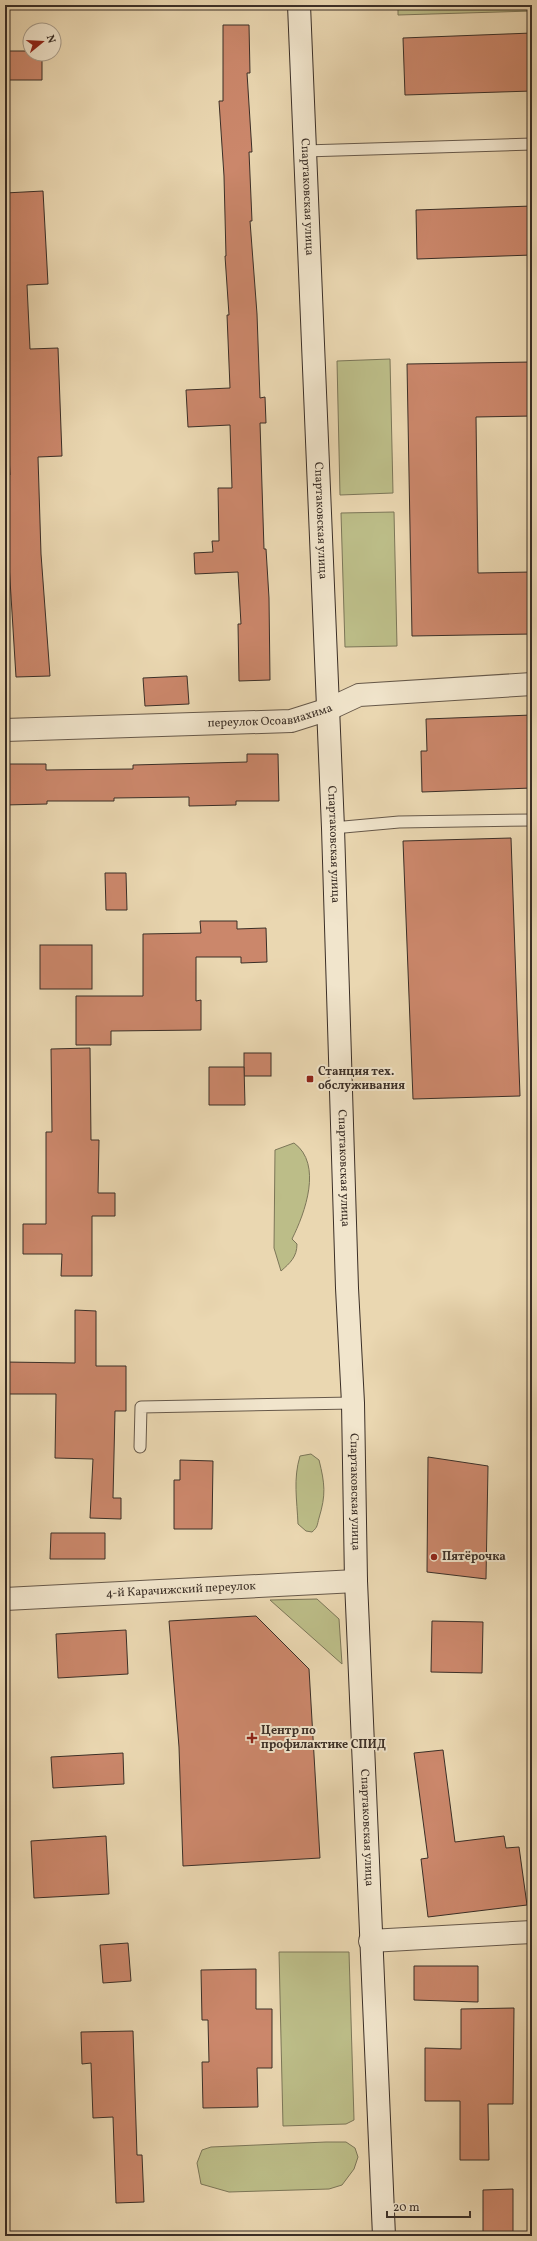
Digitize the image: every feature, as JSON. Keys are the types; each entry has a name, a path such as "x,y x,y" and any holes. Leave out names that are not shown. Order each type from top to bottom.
{"street":[{"name":"Спартаковская улица","path":"299,5 329,709 347,1288 353,1402 356,1581 370,1941 384,2236"},
{"name":"переулок Осоавиахима","path":"5,730 291,722 329,709 359,696 532,684"},
{"name":"4-й Карачижский переулок","path":"5,1599 356,1581"},
{"path":"370,1941 532,1932"}],"lane":[{"path":"305,151 532,144"},
{"path":"333,828 399,822 532,820"},
{"path":"140,1447 141,1408 353,1402"}],"green space":[{"path":"398,5 532,5 532,11 398,15"},
{"path":"390,359 393,493 340,495 337,361"},
{"path":"394,512 397,646 345,647 341,513"},
{"path":"294,1143 303,1152 308,1163 310,1176 309,1189 302,1216 292,1239 297,1244 296,1253 281,1271 274,1248 275,1150"},
{"path":"311,1454 319,1460 323,1476 324,1489 323,1503 317,1524 312,1532 306,1531 298,1524 296,1490 300,1456"},
{"path":"317,1599 339,1619 342,1664 270,1600"},
{"path":"279,1952 349,1952 354,2120 346,2124 283,2126"},
{"path":"346,2142 355,2148 358,2157 354,2169 342,2185 329,2189 229,2192 201,2184 197,2163 202,2150 211,2147"}],"building":[{"path":"223,25 249,25 250,73 247,73 252,152 249,152 252,221 250,221 257,314 260,398 265,397 266,423 260,423 264,549 266,549 269,598 270,680 239,681 238,624 241,624 238,572 195,574 194,553 213,552 212,541 219,541 218,488 232,488 230,425 188,427 186,390 230,388 227,315 229,315 225,256 224,176 219,101 223,101"},
{"path":"532,33 532,91 405,95 403,38"},
{"path":"5,51 22,51 22,62 42,62 42,80 5,80"},
{"path":"43,191 48,284 27,285 30,349 58,348 62,456 38,457 41,554 50,676 16,677 5,499 5,476 10,475 5,376 5,193"},
{"path":"532,206 532,255 417,259 416,210"},
{"path":"532,362 532,416 476,417 478,573 532,572 532,634 412,636 407,364"},
{"path":"187,676 189,704 145,706 143,678"},
{"path":"532,715 532,788 422,792 421,751 427,751 426,719"},
{"path":"247,754 278,754 279,801 236,801 236,805 189,806 189,797 114,798 114,801 47,801 47,804 5,805 5,764 46,764 46,770 133,769 133,765 247,762"},
{"path":"511,838 520,1096 413,1099 403,841"},
{"path":"105,873 126,873 127,910 106,910"},
{"path":"200,921 237,921 237,929 266,928 267,962 241,963 241,957 196,957 196,1001 201,1000 201,1030 111,1031 111,1045 76,1045 76,996 143,996 143,934 201,933"},
{"path":"40,945 92,945 92,989 40,989"},
{"path":"90,1048 91,1140 99,1140 98,1193 115,1193 115,1216 92,1216 92,1276 61,1276 62,1254 23,1254 23,1224 46,1224 46,1132 52,1132 51,1049"},
{"path":"244,1053 271,1053 271,1076 244,1076"},
{"path":"209,1067 244,1067 245,1105 209,1105"},
{"path":"75,1310 96,1311 96,1366 126,1366 126,1411 115,1411 113,1498 121,1498 121,1519 90,1518 93,1459 55,1458 56,1394 5,1394 5,1362 75,1363"},
{"path":"428,1457 488,1466 486,1579 427,1572"},
{"path":"180,1460 213,1461 212,1529 174,1529 174,1480 180,1480"},
{"path":"51,1533 105,1533 105,1559 50,1559"},
{"path":"256,1616 309,1669 320,1858 183,1866 179,1747 169,1621"},
{"path":"432,1621 483,1622 482,1673 431,1672"},
{"path":"126,1630 128,1674 58,1678 56,1634"},
{"path":"443,1750 455,1842 504,1836 506,1848 519,1847 527,1905 428,1917 421,1859 428,1858 414,1753"},
{"path":"123,1753 124,1784 53,1788 51,1757"},
{"path":"106,1836 109,1894 34,1898 31,1841"},
{"path":"128,1943 131,1981 103,1983 100,1945"},
{"path":"414,1966 478,1966 478,2002 414,2000"},
{"path":"256,1969 256,2009 272,2009 272,2068 257,2068 258,2107 203,2108 202,2062 209,2062 208,2020 202,2020 201,1970"},
{"path":"514,2008 513,2104 488,2104 489,2160 460,2160 460,2101 425,2101 425,2048 461,2049 461,2009"},
{"path":"133,2031 137,2155 142,2155 144,2202 116,2203 113,2117 93,2118 91,2063 82,2064 81,2032"},
{"path":"513,2189 513,2232 483,2232 483,2190"}],"place":[{"name":"Станция тех. обслуживания","path":"310,1079"},
{"name":"Пятёрочка","path":"434,1557"},
{"name":"Центр по профилактике СПИД","path":"252,1738"}]}
